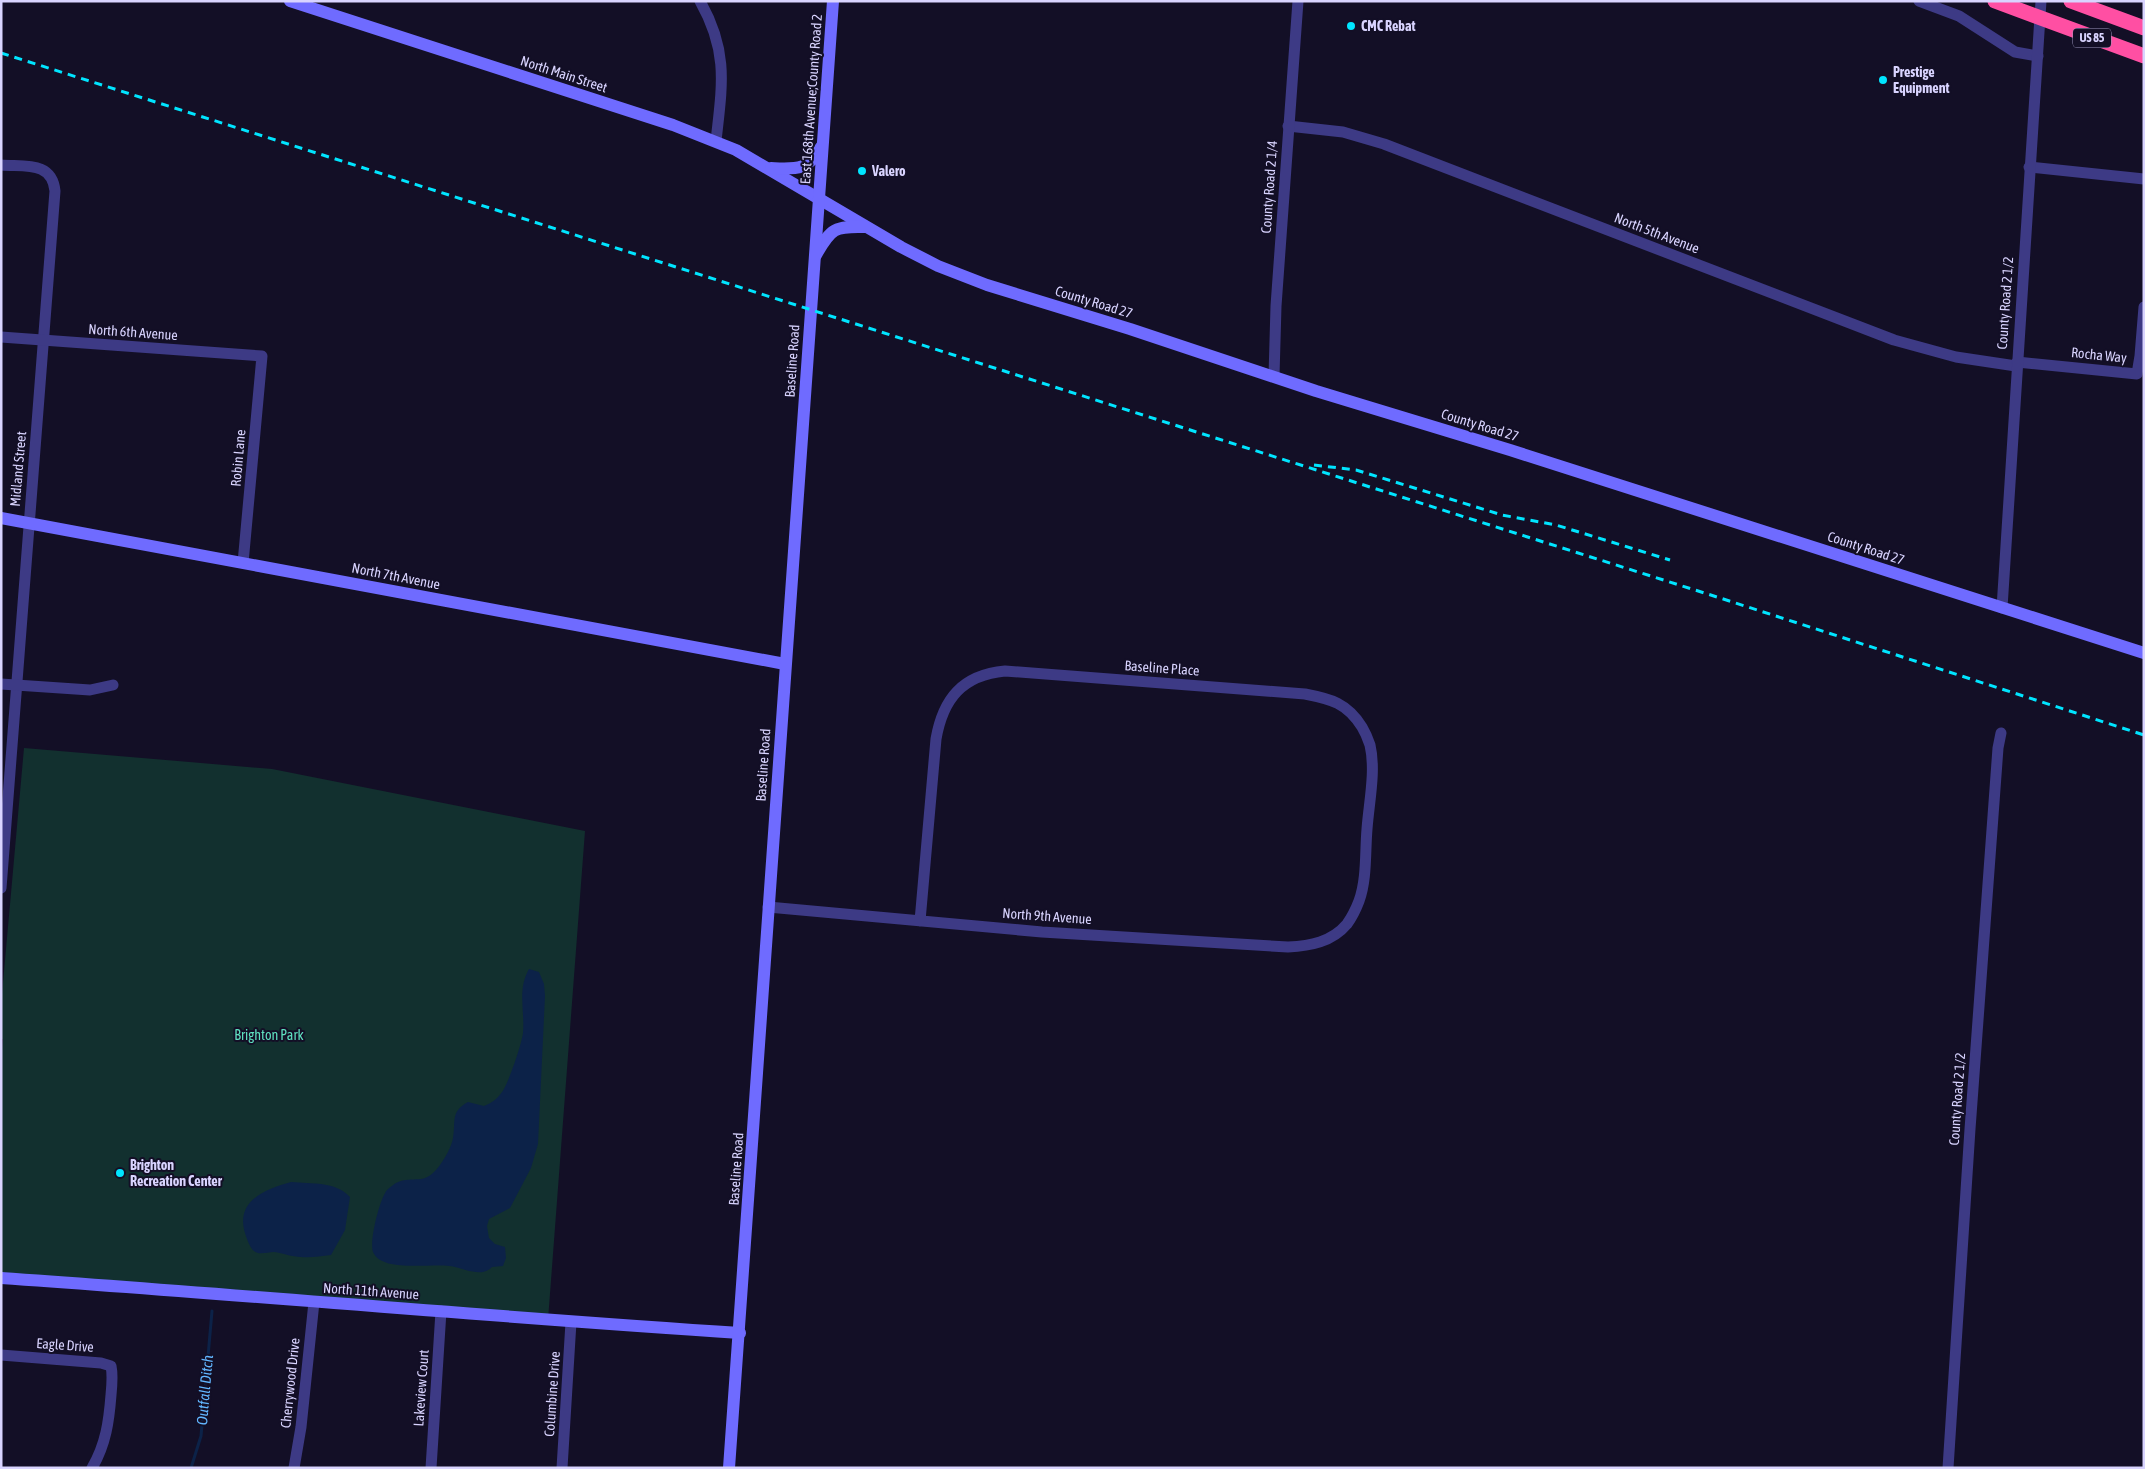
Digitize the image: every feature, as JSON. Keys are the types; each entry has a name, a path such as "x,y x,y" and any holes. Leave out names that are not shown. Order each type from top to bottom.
{"highway":[{"name":"US 85","path":"1995,1 2144,56"},
{"name":"US 85","path":"2071,1 2144,28"}],"street":[{"name":"North Main Street","path":"290,1 673,125 716,141 768,168 818,200"},
{"path":"700,1 711,21 720,48 722,70 716,141"},
{"name":"East 168th Avenue;County Road 2","path":"818,200 832,1"},
{"name":"County Road 2 1/4","path":"1274,376 1273,346 1298,1"},
{"path":"1919,1 1959,16 2014,52 2038,56"},
{"name":"County Road 2 1/2","path":"2002,608 2041,1"},
{"name":"North 5th Avenue","path":"1288,126 1343,132 1384,144 1894,340 1956,357 2018,363"},
{"path":"768,168 796,169 814,160 822,145"},
{"name":"Midland Street","path":"1,165 37,168 50,174 54,181 55,191 17,686 5,799 1,888"},
{"path":"2029,167 2144,179"},
{"name":"County Road 27","path":"818,200 938,266 987,285 1122,326 2144,653"},
{"name":"Baseline Road","path":"740,1333 818,200"},
{"path":"814,257 831,232 843,226 866,227"},
{"name":"Rocha Way","path":"2018,363 2137,374 2144,307"},
{"name":"North 6th Avenue","path":"1,337 262,356"},
{"name":"Robin Lane","path":"243,563 262,356"},
{"name":"North 7th Avenue","path":"1,518 785,664"},
{"name":"Baseline Place","path":"920,921 939,721 945,707 962,686 977,677 1005,671 1305,694 1332,700 1345,707 1356,718 1370,745 1371,767 1363,881 1360,900 1346,926 1324,941"},
{"path":"1,684 90,690 113,685"},
{"name":"County Road 2 1/2","path":"1948,1468 1970,1129 1998,748 2001,733"},
{"name":"North 9th Avenue","path":"768,907 1042,932 1288,947 1304,946 1324,941"},
{"name":"North 11th Avenue","path":"1,1278 241,1294 314,1302 740,1333"},
{"name":"Cherrywood Drive","path":"294,1468 301,1426 314,1302"},
{"name":"Lakeview Court","path":"431,1468 441,1311"},
{"name":"Columbine Drive","path":"562,1468 571,1322"},
{"path":"729,1468 740,1333"},
{"name":"Eagle Drive","path":"1,1356 101,1363 111,1366 112,1386 108,1426 103,1447 92,1468"}],"green space":[{"name":"Brighton Park","path":"24,748 272,769 585,831 548,1320 1,1278 1,1061 3,1039 1,1039 1,1005"}],"water":[{"path":"529,969 539,972 544,984 545,996 538,1144 531,1168 510,1208 489,1219 487,1226 489,1238 495,1244 505,1247 506,1258 503,1266 477,1272 441,1265 396,1265 378,1259 373,1252 373,1239 381,1202 387,1190 396,1183 424,1178 434,1172 451,1145 458,1109 468,1102 484,1106 489,1104 505,1088 522,1038 522,993 525,977"},
{"path":"291,1182 330,1186 337,1188 350,1197 345,1230 331,1255 305,1257 274,1252 260,1253 254,1251 250,1245 243,1226 247,1207 261,1194"}],"waterway":[{"name":"Outfall Ditch","path":"191,1468 201,1436 212,1311"}],"railway":[{"path":"1,53 1717,597 2144,735"},
{"path":"1314,465 1356,470 1502,515 1556,525 1670,560"}],"place":[{"name":"CMC Rebat","path":"1351,26"},
{"name":"Prestige Equipment","path":"1883,80"},
{"name":"Valero","path":"862,171"},
{"name":"Brighton Recreation Center","path":"120,1173"}]}
